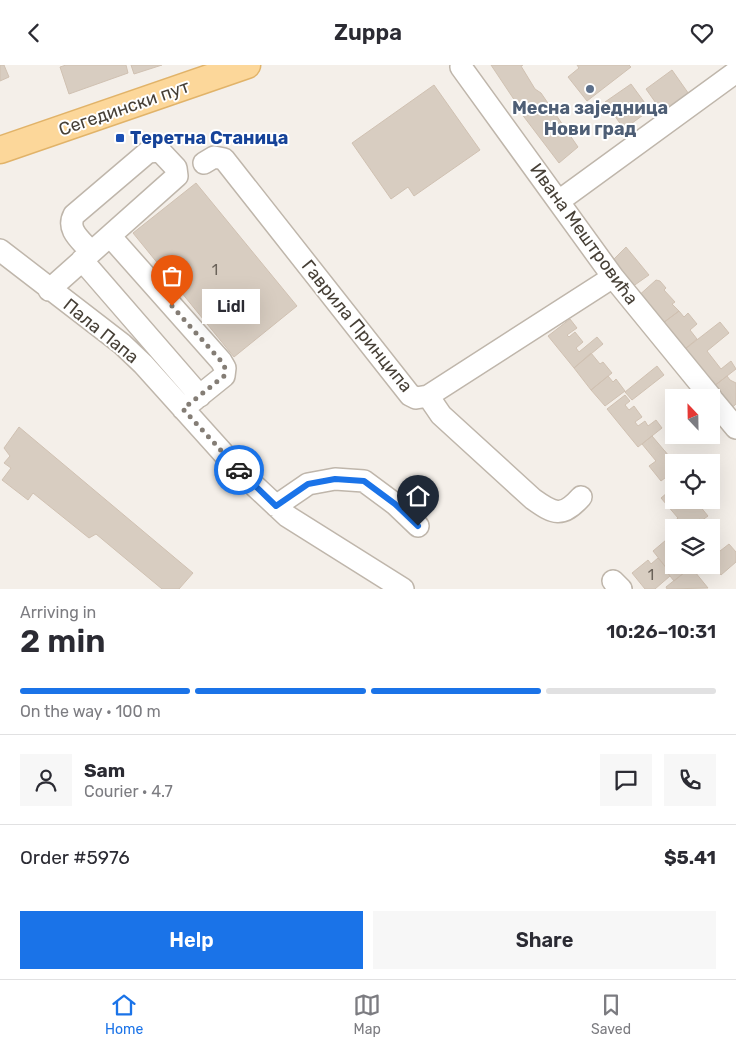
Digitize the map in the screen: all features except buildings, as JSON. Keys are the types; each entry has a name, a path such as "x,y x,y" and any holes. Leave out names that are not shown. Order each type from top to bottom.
{"main road":[{"name":"Сегедински пут","path":"0,150 247,65"}],"street":[{"name":"Ивана Мештровића","path":"461,67 613,277 704,389"},
{"path":"559,201 736,72"},
{"path":"49,290 86,256 177,177 176,167 160,151 148,152 74,215 70,222 86,256 200,397"},
{"name":"Гаврила Принципа","path":"204,163 214,157 224,159 410,395 416,398 428,396 613,277"},
{"path":"110,236 221,361 225,368 224,376 183,409"},
{"name":"Пала Папа","path":"0,250 49,290 122,344 143,364 242,474 276,506 304,528 403,589"},
{"path":"428,396 441,415 533,499 549,510 562,513 572,507 581,497"},
{"name":"Ивана Мештровића","path":"720,409 736,428"},
{"path":"276,506 308,484 335,479 364,481 395,504 418,526"}],"way so far":[{"path":"172,306 221,361 225,368 224,376 183,409 239,470"}],"place":[{"name":"Месна заједница Нови град","path":"590,89"},
{"name":"Теретна Станица","path":"120,138"},
{"name":"Lidl","path":"172,306"}],"route":[{"path":"239,470 276,506 308,484 335,479 364,481 395,504 418,526"}]}
